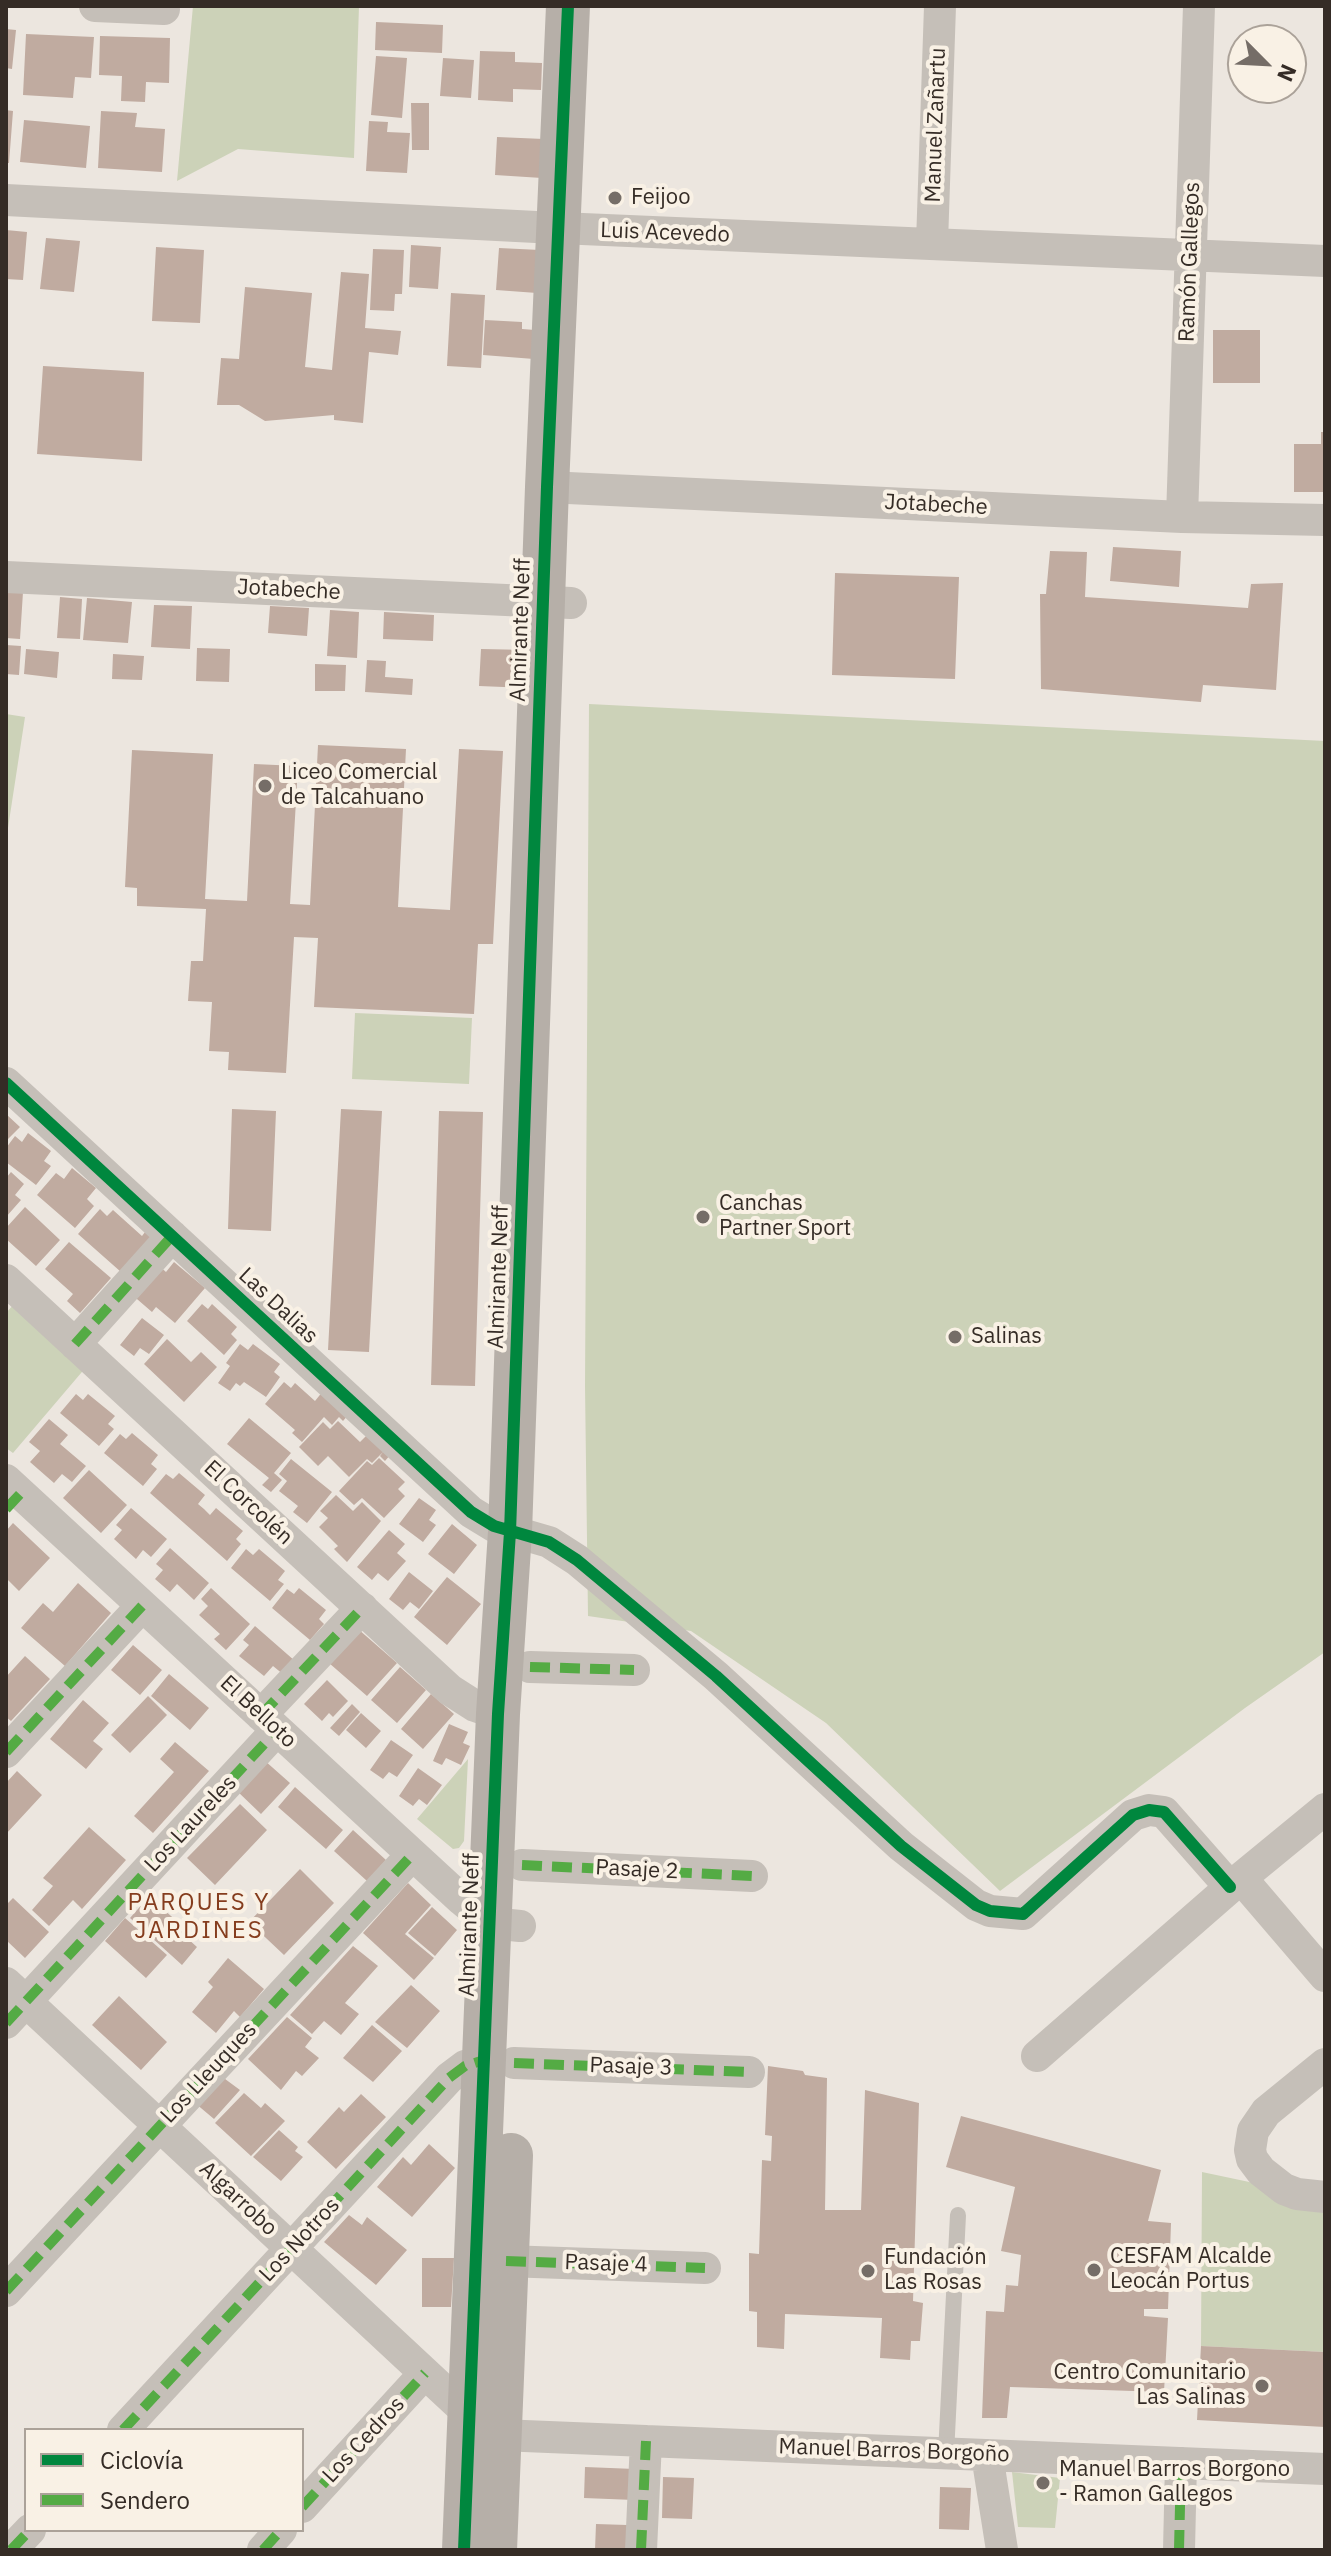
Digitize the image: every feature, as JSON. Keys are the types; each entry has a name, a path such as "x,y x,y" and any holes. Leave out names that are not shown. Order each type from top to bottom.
{"street":[{"path":"95,6 164,9"},
{"name":"Almirante Neff","path":"568,6 572,229"},
{"name":"Almirante Neff","path":"495,2550 484,2425 505,1924 498,1714 522,1535 572,229 594,6"},
{"name":"Manuel Zañartu","path":"932,243 940,6"},
{"name":"Ramón Gallegos","path":"1182,517 1199,6"},
{"name":"Luis Acevedo","path":"6,200 572,229 1325,261"},
{"name":"Jotabeche","path":"561,488 1182,517 1325,520"},
{"name":"Jotabeche","path":"6,577 557,602"},
{"name":"Las Dalias","path":"6,1083 471,1512 494,1526 562,1548 716,1676 901,1846 976,1905 990,1911 1023,1914 1133,1815 1149,1810 1164,1812 1236,1882"},
{"path":"75,1344 172,1236"},
{"name":"El Corcolén","path":"6,1280 450,1690 475,1706 498,1714"},
{"name":"El Belloto","path":"11,1494 142,1606 412,1855 505,1924"},
{"name":"Almirante Neff","path":"505,1924 522,1865 530,1667 522,1535"},
{"path":"6,1752 142,1606"},
{"name":"Los Laureles","path":"13,2002 269,1723 362,1608"},
{"path":"530,1667 634,1670"},
{"path":"1037,2056 1236,1882 1325,1809"},
{"name":"Los Lleuques","path":"6,2291 412,1855"},
{"name":"Pasaje 2","path":"522,1865 752,1876"},
{"path":"1236,1882 1325,1976"},
{"name":"Algarrobo","path":"13,2002 159,2126 484,2425"},
{"name":"Almirante Neff","path":"464,2550 506,2261 499,2061"},
{"name":"Pasaje 3","path":"499,2061 749,2072"},
{"name":"Los Notros","path":"125,2428 449,2078 465,2066 499,2061"},
{"path":"1325,2064 1266,2112 1253,2131 1250,2150 1252,2159 1261,2171 1284,2189 1325,2197"},
{"name":"Pasaje 4","path":"506,2261 705,2268"},
{"name":"Los Cedros","path":"304,2505 425,2373"},
{"name":"Manuel Barros Borgoño","path":"484,2425 646,2441 1325,2469"},
{"path":"641,2550 646,2441"},
{"path":"987,2455 1002,2550"},
{"path":"1179,2550 1181,2463"},
{"path":"11,2550 28,2532"},
{"path":"263,2550 279,2532"}],"lane":[{"path":"946,2454 958,2215"}],"green space":[{"path":"193,6 359,6 354,158 238,149 177,181"},
{"name":"Salinas","path":"589,704 1325,741 1325,1652 1000,1891 826,1723 691,1631 588,1616 585,1386"},
{"path":"6,714 25,717 6,841"},
{"path":"355,1013 472,1018 469,1084 352,1079"},
{"path":"14,1304 87,1366 13,1453 6,1448 6,1313"},
{"path":"468,1759 464,1841 459,1848 453,1849 417,1819"},
{"path":"1202,2172 1325,2198 1325,2352 1201,2346"},
{"path":"1012,2472 1060,2478 1055,2528 1018,2527"}],"building":[{"path":"376,22 443,25 442,53 375,50"},
{"path":"6,29 16,30 12,69 6,68"},
{"path":"26,34 94,37 91,78 75,77 73,98 23,95"},
{"path":"100,36 170,38 169,83 146,82 145,102 121,101 122,76 99,75"},
{"path":"480,51 515,52 515,62 542,63 541,90 513,89 513,102 478,100"},
{"path":"376,56 407,58 402,118 371,115"},
{"path":"443,58 474,60 471,98 440,96"},
{"path":"411,103 429,103 429,150 412,150"},
{"path":"6,110 13,111 9,163 6,163"},
{"path":"101,111 137,113 135,127 165,129 162,172 98,168"},
{"path":"24,120 90,126 86,168 20,162"},
{"path":"369,121 388,122 387,132 410,133 407,173 366,171"},
{"path":"497,137 544,139 542,178 495,175"},
{"path":"6,230 27,232 23,280 6,279"},
{"path":"46,238 80,241 74,292 40,289"},
{"path":"411,245 441,247 438,289 409,287"},
{"path":"156,247 204,250 200,323 152,321"},
{"path":"499,248 540,250 537,293 496,290"},
{"path":"373,249 404,250 402,294 395,294 394,311 370,310"},
{"path":"341,272 369,274 365,328 401,331 398,355 369,352 363,423 334,420 334,415 265,421 239,405 217,405 221,358 239,359 245,287 312,293 305,367 332,370"},
{"path":"451,293 485,295 481,368 447,366"},
{"path":"485,320 522,322 522,329 535,330 534,359 483,355"},
{"path":"1213,330 1260,330 1260,383 1213,383"},
{"path":"43,366 144,372 142,461 37,454"},
{"path":"1321,432 1325,432 1325,492 1294,492 1294,444 1321,444"},
{"path":"1113,547 1181,551 1179,587 1110,581"},
{"path":"1050,551 1087,552 1085,597 1248,608 1251,584 1283,583 1276,690 1203,685 1201,702 1041,689 1040,594 1046,594"},
{"path":"835,573 959,577 955,679 832,675"},
{"path":"6,591 23,592 20,639 6,638"},
{"path":"60,597 82,599 80,639 57,638"},
{"path":"87,598 132,602 128,643 83,640"},
{"path":"154,605 192,606 190,649 151,647"},
{"path":"270,606 309,608 307,636 268,633"},
{"path":"330,610 359,612 357,658 327,656"},
{"path":"384,612 434,615 433,641 383,639"},
{"path":"6,645 21,646 19,675 6,674"},
{"path":"197,648 230,649 229,682 196,681"},
{"path":"26,649 59,652 57,678 24,674"},
{"path":"481,649 529,650 528,688 479,686"},
{"path":"113,654 144,656 142,680 112,679"},
{"path":"367,660 386,661 385,677 413,679 412,695 365,692"},
{"path":"315,664 346,665 345,691 315,691"},
{"path":"318,745 406,749 398,907 450,910 459,749 503,751 493,944 478,944 474,1014 314,1007 318,938 294,937 286,1073 228,1070 229,1052 209,1051 212,1002 188,1001 191,961 203,961 206,909 137,906 137,888 125,887 132,750 213,754 205,899 247,901 254,764 298,766 290,904 310,905"},
{"path":"232,1109 276,1111 271,1231 228,1229"},
{"path":"341,1109 382,1111 369,1352 328,1350"},
{"path":"439,1111 483,1112 475,1386 431,1385"},
{"path":"6,1114 20,1127 6,1141"},
{"path":"28,1133 51,1151 44,1161 51,1166 36,1185 6,1162 6,1148 15,1136 22,1142"},
{"path":"72,1168 96,1188 87,1199 94,1206 75,1228 37,1195 56,1173 64,1179"},
{"path":"11,1172 24,1184 15,1195 21,1200 6,1217 6,1178"},
{"path":"25,1207 60,1240 36,1266 6,1239 6,1228"},
{"path":"100,1209 107,1216 113,1210 142,1236 148,1228 154,1234 121,1272 78,1234"},
{"path":"69,1242 111,1278 80,1313 67,1301 73,1294 45,1269"},
{"path":"174,1262 205,1288 175,1323 156,1307 152,1312 130,1293 156,1263 166,1272"},
{"path":"202,1304 208,1309 212,1304 237,1327 231,1334 237,1340 224,1355 187,1321"},
{"path":"142,1318 164,1335 149,1354 140,1348 134,1356 120,1345"},
{"path":"167,1339 191,1362 201,1352 217,1367 184,1402 144,1364"},
{"path":"240,1344 248,1350 253,1344 280,1364 274,1372 280,1377 266,1397 244,1382 240,1386 236,1383 230,1391 218,1383 230,1366 226,1363"},
{"path":"284,1382 291,1388 295,1383 315,1401 323,1391 349,1414 343,1421 339,1417 332,1425 324,1417 302,1442 292,1433 295,1430 265,1404"},
{"path":"76,1394 83,1400 88,1394 115,1416 108,1424 114,1429 99,1446 60,1413"},
{"path":"249,1418 291,1453 274,1473 282,1480 271,1492 262,1485 269,1478 227,1444"},
{"path":"49,1419 68,1435 60,1444 86,1466 72,1482 62,1474 54,1483 30,1462 40,1451 29,1442"},
{"path":"338,1421 360,1442 369,1433 391,1454 385,1461 380,1456 383,1452 372,1463 367,1459 349,1477 328,1456 318,1466 299,1447 323,1422 330,1429"},
{"path":"132,1433 158,1455 151,1464 157,1469 143,1486 104,1453 120,1434 126,1439"},
{"path":"379,1458 405,1482 398,1489 405,1496 384,1518 362,1498 354,1505 339,1491 367,1461 372,1465"},
{"path":"291,1459 332,1492 307,1523 293,1512 298,1506 279,1491 287,1481 279,1474"},
{"path":"89,1470 127,1505 101,1533 63,1498"},
{"path":"179,1473 205,1495 198,1504 210,1515 216,1508 243,1531 236,1539 241,1544 227,1561 150,1493 166,1474 173,1479"},
{"path":"336,1495 353,1511 362,1502 381,1521 347,1562 334,1549 338,1546 319,1527 328,1518 320,1511"},
{"path":"419,1498 436,1510 429,1520 436,1525 423,1542 399,1524"},
{"path":"131,1508 167,1539 151,1557 143,1550 136,1559 114,1539 122,1530 116,1525"},
{"path":"13,1523 50,1558 19,1591 6,1578 6,1531"},
{"path":"452,1524 477,1545 454,1574 428,1554"},
{"path":"389,1530 405,1544 397,1553 406,1561 388,1581 378,1573 372,1580 357,1567"},
{"path":"170,1548 209,1583 194,1600 177,1584 170,1592 155,1579 163,1570 156,1564"},
{"path":"246,1549 253,1555 259,1549 285,1571 278,1580 284,1584 270,1601 231,1568"},
{"path":"409,1572 433,1591 419,1609 410,1602 403,1610 389,1599"},
{"path":"447,1577 481,1604 447,1645 414,1617"},
{"path":"78,1583 111,1613 65,1666 21,1628 43,1603 53,1612"},
{"path":"211,1588 250,1624 226,1650 214,1639 220,1634 199,1615 208,1606 201,1599"},
{"path":"299,1588 326,1610 319,1619 324,1624 310,1640 272,1608 287,1589 294,1594"},
{"path":"255,1626 295,1661 284,1675 273,1666 264,1676 239,1656 249,1645 243,1640"},
{"path":"358,1629 397,1663 367,1696 329,1663"},
{"path":"133,1645 162,1670 140,1695 111,1670"},
{"path":"25,1656 50,1679 11,1721 6,1717 6,1677"},
{"path":"400,1667 426,1690 397,1723 371,1700"},
{"path":"169,1674 209,1708 190,1730 151,1696"},
{"path":"327,1680 348,1701 333,1717 329,1713 322,1721 304,1704"},
{"path":"431,1694 454,1714 423,1749 401,1729"},
{"path":"148,1696 167,1715 130,1753 111,1735"},
{"path":"83,1700 109,1723 93,1741 103,1749 86,1769 50,1739"},
{"path":"352,1704 360,1712 339,1736 330,1728"},
{"path":"361,1713 381,1731 366,1748 346,1730"},
{"path":"449,1724 468,1732 463,1743 470,1746 461,1765 446,1758 442,1765 433,1761"},
{"path":"391,1740 413,1755 397,1777 389,1772 383,1779 370,1770"},
{"path":"175,1742 209,1771 153,1833 134,1816 174,1772 160,1759"},
{"path":"264,1760 290,1783 261,1814 236,1790"},
{"path":"418,1768 442,1785 427,1805 419,1799 413,1806 399,1796"},
{"path":"17,1771 42,1795 6,1834 6,1783"},
{"path":"295,1787 343,1830 326,1849 278,1807"},
{"path":"240,1804 267,1830 215,1885 187,1858"},
{"path":"89,1827 126,1860 82,1909 73,1900 49,1926 32,1910 53,1886 43,1878"},
{"path":"353,1830 386,1860 367,1881 334,1851"},
{"path":"300,1869 334,1903 284,1955 249,1922"},
{"path":"408,1883 431,1905 405,1934 434,1958 414,1980 363,1933"},
{"path":"13,1898 49,1932 25,1958 6,1940 6,1905"},
{"path":"145,1901 157,1911 161,1907 191,1934 187,1938 197,1947 182,1965 130,1918"},
{"path":"432,1907 457,1930 435,1956 408,1933"},
{"path":"125,1918 167,1955 146,1978 105,1941"},
{"path":"353,1946 378,1966 345,2003 359,2014 341,2035 324,2021 312,2034 290,2015"},
{"path":"228,1958 264,1989 240,2017 234,2011 216,2033 192,2012 213,1987 208,1982"},
{"path":"411,1985 440,2011 407,2048 375,2022"},
{"path":"119,1996 167,2042 141,2070 92,2025"},
{"path":"287,2017 312,2038 305,2047 319,2058 302,2076 296,2071 281,2090 248,2059"},
{"path":"372,2025 402,2051 373,2082 343,2058"},
{"path":"768,2066 827,2078 825,2210 861,2210 865,2090 919,2103 913,2301 923,2303 920,2341 911,2341 910,2360 880,2358 882,2318 785,2314 784,2349 757,2347 757,2312 749,2311 749,2253 759,2254 762,2160 771,2161 772,2136 765,2135"},
{"path":"221,2076 240,2090 214,2119 195,2103"},
{"path":"244,2093 261,2108 265,2103 285,2121 251,2156 215,2123"},
{"path":"361,2094 386,2117 336,2169 307,2142 339,2107 344,2112"},
{"name":"CESFAM Alcalde Leocán Portus","path":"961,2116 1161,2170 1148,2221 1171,2223 1168,2309 1144,2309 1144,2316 1168,2318 1164,2392 1010,2387 1007,2418 982,2418 986,2311 1004,2312 1006,2285 1018,2286 1021,2255 1001,2251 1015,2187 946,2167"},
{"path":"279,2130 298,2147 295,2151 303,2157 281,2181 253,2157"},
{"path":"429,2144 455,2168 412,2217 377,2187 403,2157 411,2165"},
{"path":"349,2215 362,2225 367,2217 407,2250 376,2285 324,2242"},
{"path":"422,2258 454,2258 451,2307 422,2307"},
{"name":"Centro Comunitario Las Salinas","path":"1201,2346 1325,2352 1325,2427 1197,2420"},
{"path":"585,2467 635,2469 634,2500 584,2498"},
{"path":"663,2477 694,2478 692,2519 662,2518"},
{"path":"940,2487 971,2488 969,2530 939,2529"},
{"path":"596,2524 627,2525 626,2550 595,2550"}],"marked path":[{"path":"75,1344 172,1236"},
{"path":"6,1509 21,1493"},
{"path":"6,1752 142,1606"},
{"path":"261,1715 362,1608"},
{"path":"530,1667 634,1670"},
{"path":"6,2023 277,1730"},
{"path":"6,2291 412,1855"},
{"path":"522,1865 752,1876"},
{"path":"125,2428 449,2078 465,2066 484,2060"},
{"path":"514,2063 749,2072"},
{"path":"506,2261 705,2268"},
{"path":"304,2505 425,2373"},
{"path":"641,2550 646,2441"},
{"path":"1179,2550 1181,2463"},
{"path":"11,2550 28,2532"},
{"path":"263,2550 279,2532"}],"cycle path":[{"path":"464,2550 498,1714 510,1532 547,487 568,6"},
{"path":"6,1083 471,1512 494,1526 549,1542 577,1560 716,1676 901,1846 976,1905 990,1911 1023,1914 1133,1815 1149,1810 1164,1812 1230,1887"}],"place":[{"name":"Feijoo","path":"615,198"},
{"name":"Liceo Comercial de Talcahuano","path":"265,786"},
{"name":"Canchas Partner Sport","path":"703,1217"},
{"name":"Salinas","path":"955,1337"},
{"name":"CESFAM Alcalde Leocán Portus","path":"1094,2270"},
{"name":"Fundación Las Rosas","path":"868,2271"},
{"name":"Centro Comunitario Las Salinas","path":"1262,2386"},
{"name":"Manuel Barros Borgono - Ramon Gallegos","path":"1043,2483"}],"district":[{"name":"PARQUES Y JARDINES","path":"199,1917"}]}
